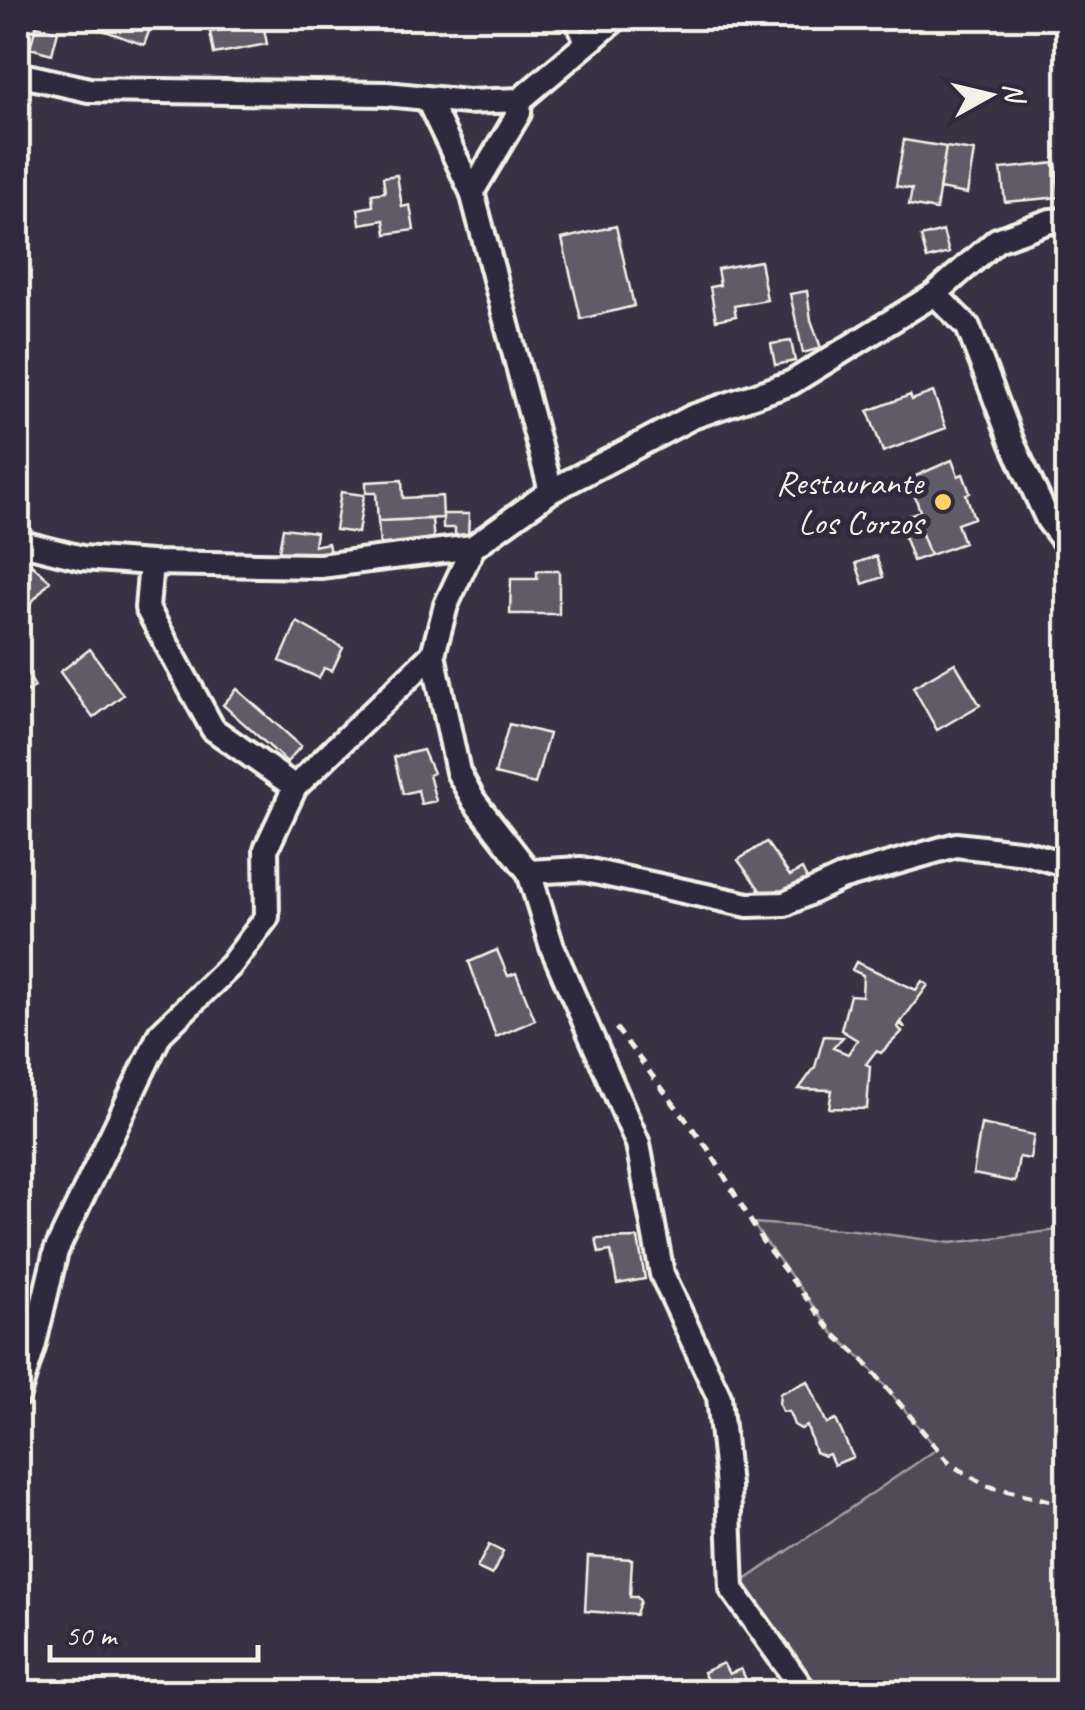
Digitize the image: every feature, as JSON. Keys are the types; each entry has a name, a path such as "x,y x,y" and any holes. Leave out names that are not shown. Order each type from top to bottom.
{"street":[{"path":"18,74 89,90 520,100 617,18"},
{"path":"427,98 472,192 551,491"},
{"path":"472,192 519,113 520,100"},
{"path":"18,542 82,558 320,566 473,547 551,491 692,417 791,383 936,294 996,240 1050,220 1068,220"},
{"path":"936,294 968,327 1026,473 1048,520 1068,546"},
{"path":"473,547 446,605 434,654 458,772 474,801 530,872 552,947 638,1144 662,1274 718,1397 728,1486 732,1589 805,1692"},
{"path":"151,562 147,608 213,729 295,787"},
{"path":"18,1395 26,1345 56,1252 160,1034 231,965 267,916 266,848 295,787 434,654"},
{"path":"530,872 581,869 748,905 785,904 841,878 956,845 1026,853 1068,865"}],"lane":[{"path":"570,18 582,46"}],"path":[{"path":"608,1018 709,1150 763,1242 833,1333 866,1362 950,1464 986,1486 1068,1505"}],"shaded area":[{"path":"752,1223 854,1230 951,1243 1067,1229 1067,1692 805,1692 732,1589 937,1449 865,1362 833,1333"}],"building":[{"path":"88,18 154,18 144,45 86,24"},
{"path":"263,23 267,44 214,54 210,32"},
{"path":"36,26 58,31 52,54 30,48"},
{"path":"904,140 946,147 936,210 909,205 912,189 896,186"},
{"path":"946,147 974,151 967,194 939,189"},
{"path":"1056,163 1060,197 1005,202 1001,169"},
{"path":"397,175 402,207 410,205 414,230 386,234 384,220 360,224 358,209 373,206 372,194 385,192 383,177"},
{"path":"616,226 634,306 581,319 562,239"},
{"path":"943,231 949,253 927,259 921,237"},
{"path":"760,261 767,300 734,306 736,316 716,320 710,287 720,285 717,269"},
{"path":"807,291 811,320 821,348 803,353 790,294"},
{"path":"791,341 795,361 775,365 771,344"},
{"path":"933,392 946,428 883,452 868,411 910,395 912,400"},
{"name":"Restaurante Los Corzos","path":"952,460 958,476 963,474 974,518 957,524 964,543 930,555 914,513 920,511 909,479"},
{"path":"402,480 403,498 442,496 443,518 378,521 376,493 366,493 366,482"},
{"path":"341,492 364,495 358,533 335,530"},
{"path":"914,513 930,555 913,561 898,519"},
{"path":"443,514 469,514 468,538 455,537 455,528 443,528"},
{"path":"432,519 434,545 380,548 378,521"},
{"path":"283,528 316,532 314,546 328,543 331,558 278,556"},
{"path":"876,556 883,577 863,584 856,563"},
{"path":"27,560 50,581 31,603 18,591 24,579 18,571"},
{"path":"537,571 559,571 559,614 510,614 511,579 537,579"},
{"path":"297,622 343,648 332,671 324,668 319,678 280,661"},
{"path":"90,649 123,695 93,718 60,672"},
{"path":"955,663 980,705 937,730 913,687"},
{"path":"25,669 35,687 18,696 18,673"},
{"path":"237,689 301,746 287,762 223,705"},
{"path":"509,724 549,734 535,784 495,774"},
{"path":"423,750 433,773 429,775 436,801 421,804 418,790 403,794 394,757"},
{"path":"766,842 790,876 802,869 807,879 778,896 765,897 738,860"},
{"path":"497,950 508,976 516,973 535,1020 496,1037 469,962"},
{"path":"856,962 916,990 922,981 928,985 901,1022 905,1028 900,1023 902,1032 881,1053 876,1051 866,1064 870,1066 867,1109 829,1108 832,1090 799,1089 815,1067 824,1036 843,1037 833,1048 848,1054 857,1040 841,1030 850,995 862,996 863,975 852,970"},
{"path":"981,1124 1034,1135 1030,1159 1019,1157 1015,1182 973,1174"},
{"path":"638,1238 645,1279 617,1284 611,1251 599,1253 596,1239"},
{"path":"808,1381 827,1424 836,1420 853,1457 834,1465 829,1454 815,1452 807,1426 801,1429 794,1425 789,1412 782,1411 780,1393"},
{"path":"489,1545 503,1552 492,1575 477,1568"},
{"path":"588,1556 632,1559 630,1597 640,1601 636,1615 585,1611"},
{"path":"723,1663 729,1674 741,1669 752,1692 713,1692 703,1672"}],"place":[{"name":"Restaurante Los Corzos","path":"943,502"}]}
